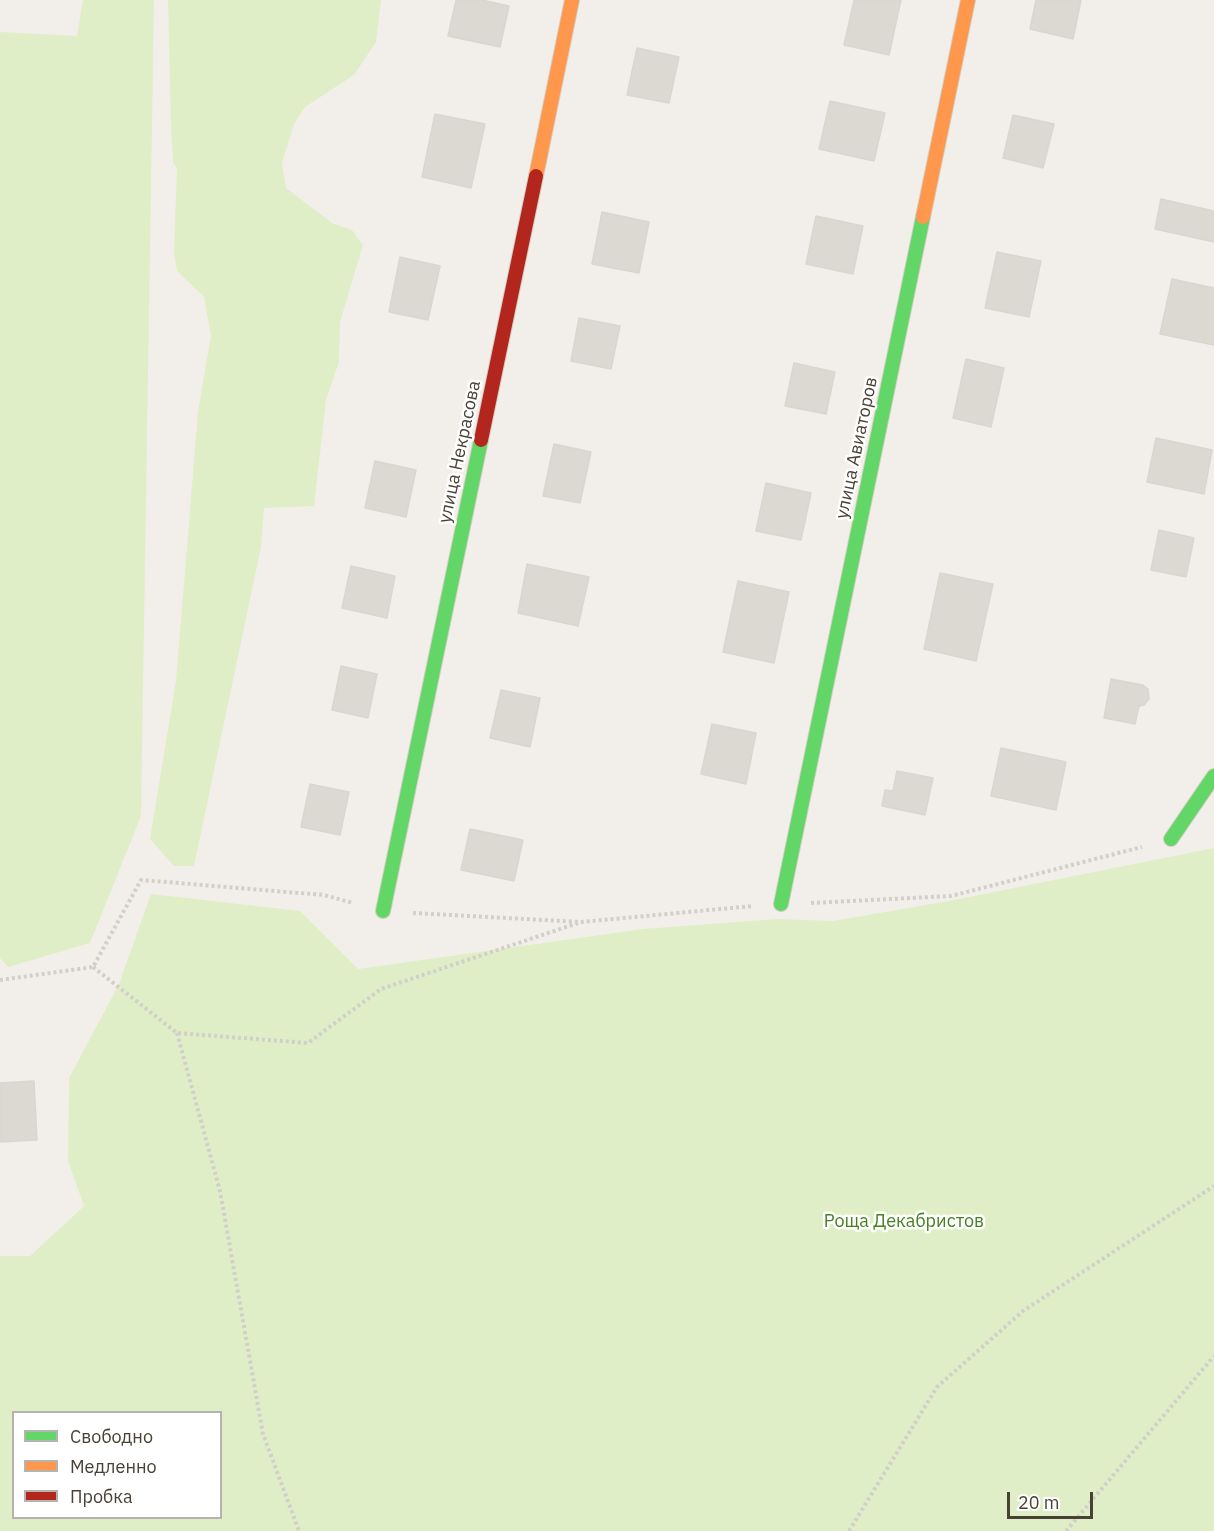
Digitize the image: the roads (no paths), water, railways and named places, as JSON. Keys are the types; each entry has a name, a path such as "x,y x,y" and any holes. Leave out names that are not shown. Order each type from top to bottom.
{"street":[{"name":"улица Некрасова","path":"383,911 572,0"},
{"name":"улица Авиаторов","path":"781,904 968,0"},
{"path":"1171,839 1214,776"}],"park label":[{"name":"Роща Декабристов","path":"904,1222"}]}
